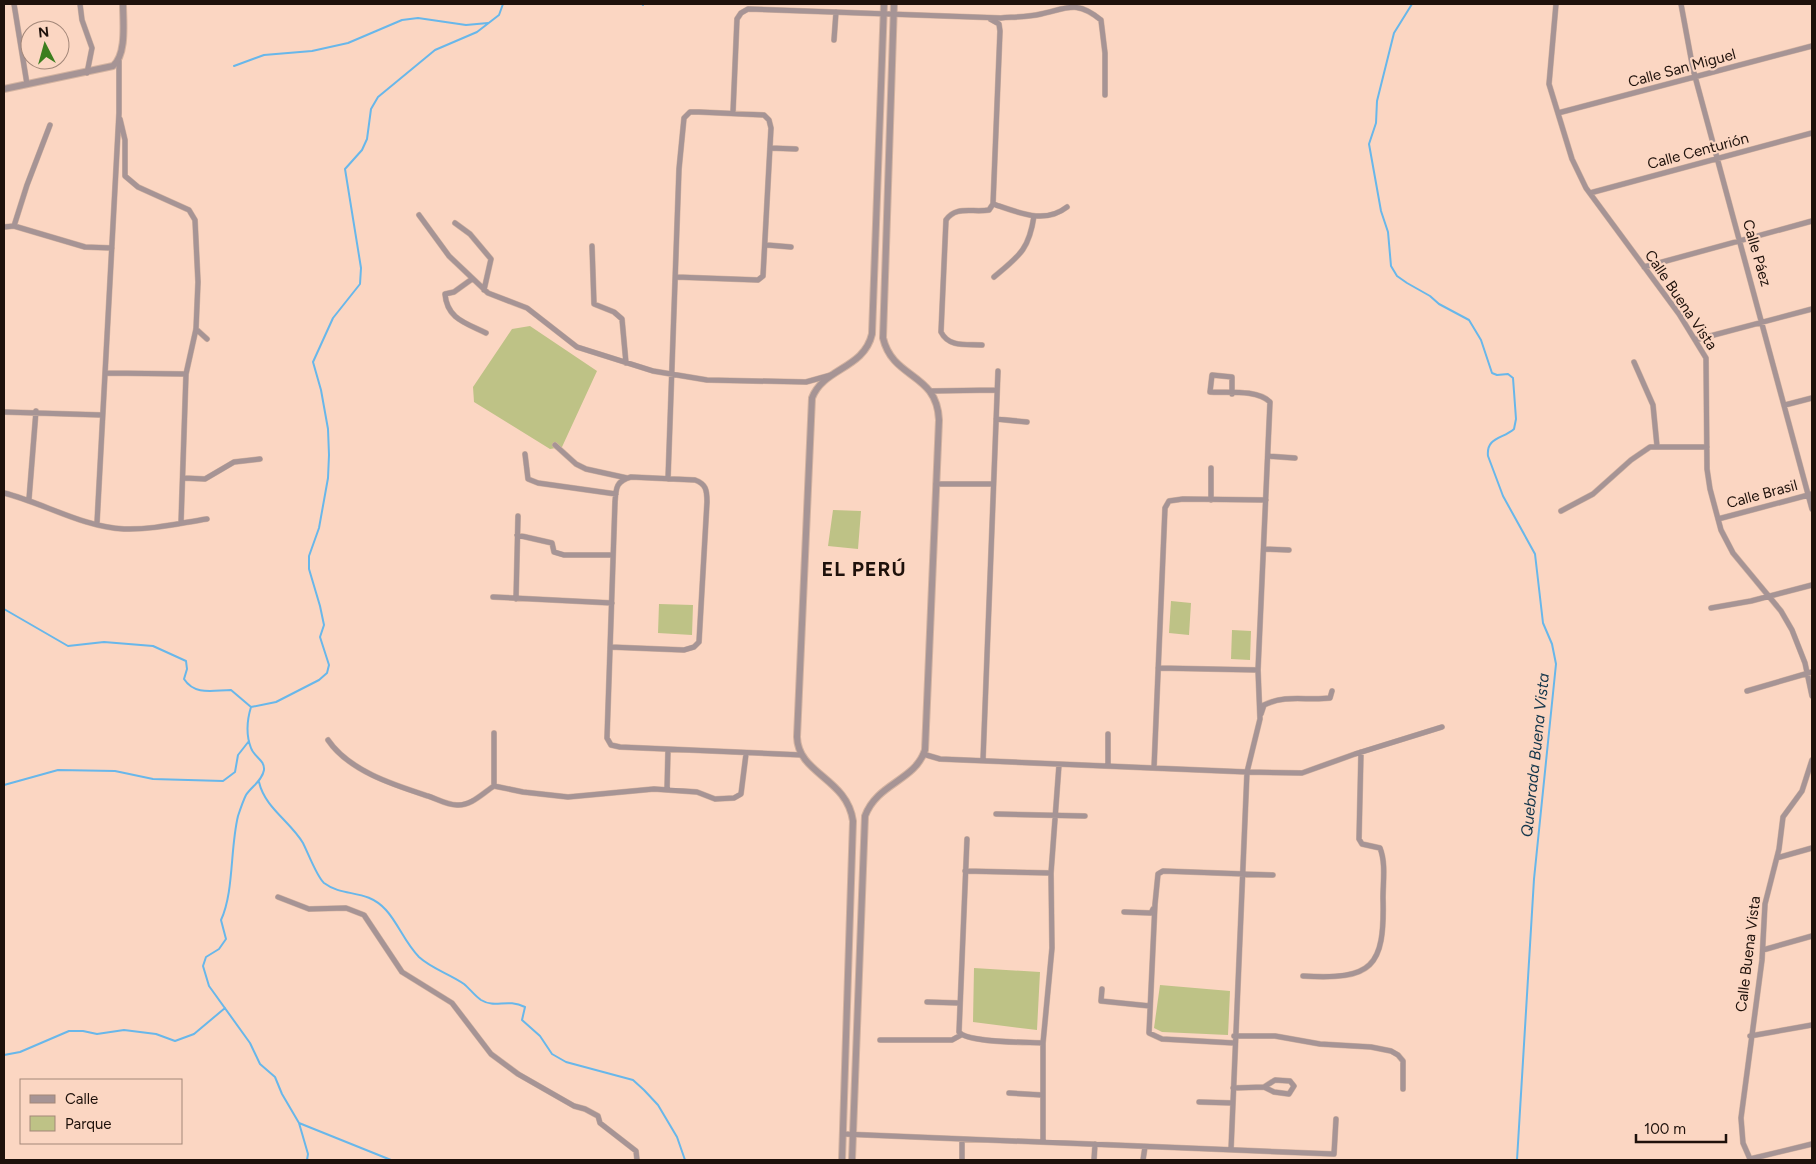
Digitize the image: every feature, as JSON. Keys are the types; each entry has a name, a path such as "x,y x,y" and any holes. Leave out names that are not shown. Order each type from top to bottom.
{"street":[{"path":"14,4 27,84"},
{"path":"80,4 82,20 92,48 87,73"},
{"path":"97,523 123,4"},
{"path":"842,1160 853,821 850,808 839,790 813,768 802,755 797,737 811,404 819,386 860,357 872,334 884,4"},
{"path":"852,1160 865,816 880,793 914,768 923,754 926,741 939,416 931,391 923,382 898,366 888,352 883,338 894,4"},
{"path":"1042,14 1048,4"},
{"path":"733,112 738,19 740,13 748,9 774,6 836,12 1001,18 1042,14 1067,4 1077,4 1090,10 1101,20 1105,54 1105,95"},
{"name":"Calle Buena Vista","path":"1556,4 1549,78 1575,168 1590,193 1644,267 1706,358 1708,365 1708,480 1718,519 1727,546 1770,597 1792,630 1810,673 1812,696"},
{"name":"Calle Páez","path":"1681,4 1696,78 1810,494 1812,509"},
{"path":"834,40 836,12"},
{"path":"982,345 954,344 948,341 941,332 946,220 957,210 989,210 994,204 1000,31 999,24 985,17"},
{"name":"Calle San Miguel","path":"1558,112 1696,78 1812,46"},
{"path":"4,88 87,73 113,66 119,61"},
{"path":"668,479 679,169 684,118 690,112 733,112 764,115 769,120 770,148 763,276 758,280 676,277"},
{"path":"119,113 125,140 125,176 138,188 189,210 195,220 198,282 196,329 186,374 181,523"},
{"path":"14,226 26,186 50,125"},
{"name":"Calle Centurión","path":"1590,193 1812,133"},
{"path":"770,148 796,149"},
{"path":"994,204 1034,216 1046,217 1060,213 1067,207"},
{"path":"419,215 449,256 484,290 527,308 577,347 626,363 707,380 791,383 806,382 837,374"},
{"path":"994,277 1021,255 1032,232 1034,216"},
{"path":"1644,267 1812,221"},
{"path":"455,223 470,234 491,259 484,290"},
{"path":"4,227 14,226 85,247 112,248"},
{"path":"766,245 791,247"},
{"path":"592,246 594,304 614,312 622,319 626,363"},
{"path":"472,279 454,292 445,294 446,306 457,319 486,334"},
{"path":"1695,340 1812,309"},
{"path":"196,329 207,340"},
{"path":"1634,362 1653,405 1656,446"},
{"path":"982,760 998,371"},
{"path":"106,373 186,374"},
{"path":"1232,394 1232,377 1212,375 1210,392 1232,394 1257,395 1270,402 1258,670 1260,719"},
{"path":"931,391 996,390"},
{"path":"1785,406 1812,398"},
{"path":"4,412 102,415"},
{"path":"29,499 36,412"},
{"path":"996,420 1026,422"},
{"path":"555,445 576,464 586,469 627,478 695,480 702,483 707,490 699,642 694,647 684,650 610,647"},
{"path":"1561,511 1589,496 1646,449 1656,446 1707,447"},
{"path":"525,454 528,479 538,483 616,494"},
{"path":"1268,456 1295,458"},
{"path":"184,478 205,479 234,462 260,459"},
{"path":"1210,500 1211,468"},
{"path":"627,478 622,479 617,485 616,494 607,738 611,745 620,748 802,755"},
{"path":"936,484 993,484"},
{"path":"4,493 29,499 56,512 123,529 207,519"},
{"name":"Calle Brasil","path":"1718,519 1810,494"},
{"path":"1154,768 1165,508 1170,501 1266,500"},
{"path":"516,599 518,516"},
{"path":"517,535 552,543 554,552 564,555 613,556"},
{"path":"1264,549 1290,550"},
{"path":"1711,608 1770,597 1812,585"},
{"path":"493,597 612,603"},
{"path":"1158,668 1258,670"},
{"path":"1747,691 1810,673"},
{"path":"1231,1150 1234,1036 1247,772 1264,705 1272,701 1296,697 1316,700 1330,698 1332,691"},
{"path":"923,754 940,759 1302,774 1361,752 1442,728"},
{"path":"494,733 494,786"},
{"path":"1108,734 1108,766"},
{"path":"328,740 337,752 356,766 410,791 458,805 468,804 494,786 523,792 568,797 634,789 698,792 715,799 734,798 742,794 746,754"},
{"path":"667,790 668,750"},
{"path":"1303,976 1335,978 1355,974 1368,966 1379,949 1384,913 1383,861 1380,848 1362,844 1359,839 1361,752"},
{"name":"Calle Buena Vista","path":"1812,760 1802,791 1783,817 1777,858 1765,904 1763,950 1740,1118 1743,1143 1750,1159 1812,1144"},
{"path":"1043,1142 1043,1043 1052,948 1051,873 1059,765"},
{"path":"996,814 1084,816"},
{"path":"961,1035 959,1028 959,1003 967,839"},
{"path":"1777,858 1812,848"},
{"path":"965,871 1051,873"},
{"path":"1234,1043 1185,1041 1152,1036 1149,1032 1158,874 1163,871 1273,875"},
{"path":"278,897 309,909 346,908 364,916 402,972 452,1003 491,1054 518,1074 574,1106 598,1116 600,1123 636,1151 637,1160"},
{"path":"1124,912 1151,913 1155,904"},
{"path":"1763,950 1812,936"},
{"path":"1102,989 1101,1002 1150,1006"},
{"path":"927,1002 959,1003"},
{"path":"1750,1036 1812,1024"},
{"path":"880,1040 952,1040 961,1035 976,1039 1043,1043"},
{"path":"1234,1036 1290,1037 1320,1044 1371,1047 1391,1051 1403,1061 1403,1089"},
{"path":"1233,1088 1264,1087 1274,1092 1289,1094 1294,1086 1290,1081 1275,1080 1264,1087"},
{"path":"1009,1093 1042,1095"},
{"path":"1199,1102 1233,1103"},
{"path":"843,1134 1334,1154 1336,1118"},
{"path":"962,1140 962,1160"},
{"path":"1094,1160 1095,1144"},
{"path":"1143,1160 1145,1147"}],"green space":[{"path":"530,326 597,371 562,447 550,449 474,402 473,387 512,329"},
{"path":"833,510 861,511 858,549 828,546"},
{"path":"1171,601 1191,603 1189,635 1169,633"},
{"path":"659,604 693,605 692,635 658,633"},
{"path":"1232,630 1251,631 1250,660 1231,659"},
{"path":"974,968 1040,972 1037,1030 973,1022"},
{"path":"1160,985 1230,991 1228,1035 1162,1032 1154,1028"}],"waterway":[{"path":"307,1160 308,1154 299,1123 282,1094 275,1077 260,1064 250,1043 209,986 203,966 206,957 219,949 226,939 221,920 228,897 238,816 246,795 259,780 264,770 263,764 252,751 249,743 248,722 251,707 276,702 319,680 327,673 329,665 320,637 324,625 309,569 309,556 319,528 328,478 329,455 328,429 321,390 313,362 333,318 360,284 361,268 345,169 362,150 367,139 371,109 378,97 435,50 477,32 499,15 503,4"},
{"name":"Quebrada Buena Vista","path":"1412,4 1394,33 1377,101 1376,123 1369,144 1381,211 1388,232 1391,266 1397,276 1407,283 1430,296 1439,304 1469,320 1481,340 1492,373 1497,375 1508,374 1513,378 1516,419 1514,429 1492,442 1488,450 1488,456 1503,496 1535,554 1543,623 1552,644 1556,664 1534,879 1517,1160"},
{"path":"234,66 264,55 312,51 348,43 402,20 418,18 466,25 488,23"},
{"path":"4,609 68,646 104,642 153,646 186,661 187,669 184,679 194,688 205,691 231,690 251,707"},
{"path":"4,785 58,770 115,771 153,779 223,781 235,772 238,755 249,741"},
{"path":"259,782 272,807 298,835 324,883 332,888 363,896 378,903 390,915 419,957 464,984 481,1000 492,1004 512,1003 525,1007 522,1020 540,1036 552,1054 566,1062 633,1080 658,1105 677,1137 685,1160"},
{"path":"4,1055 20,1052 69,1031 97,1034 124,1030 156,1034 175,1041 194,1034 225,1008"},
{"path":"299,1123 391,1160"}],"district":[{"name":"EL PERÚ","path":"864,569"}]}
